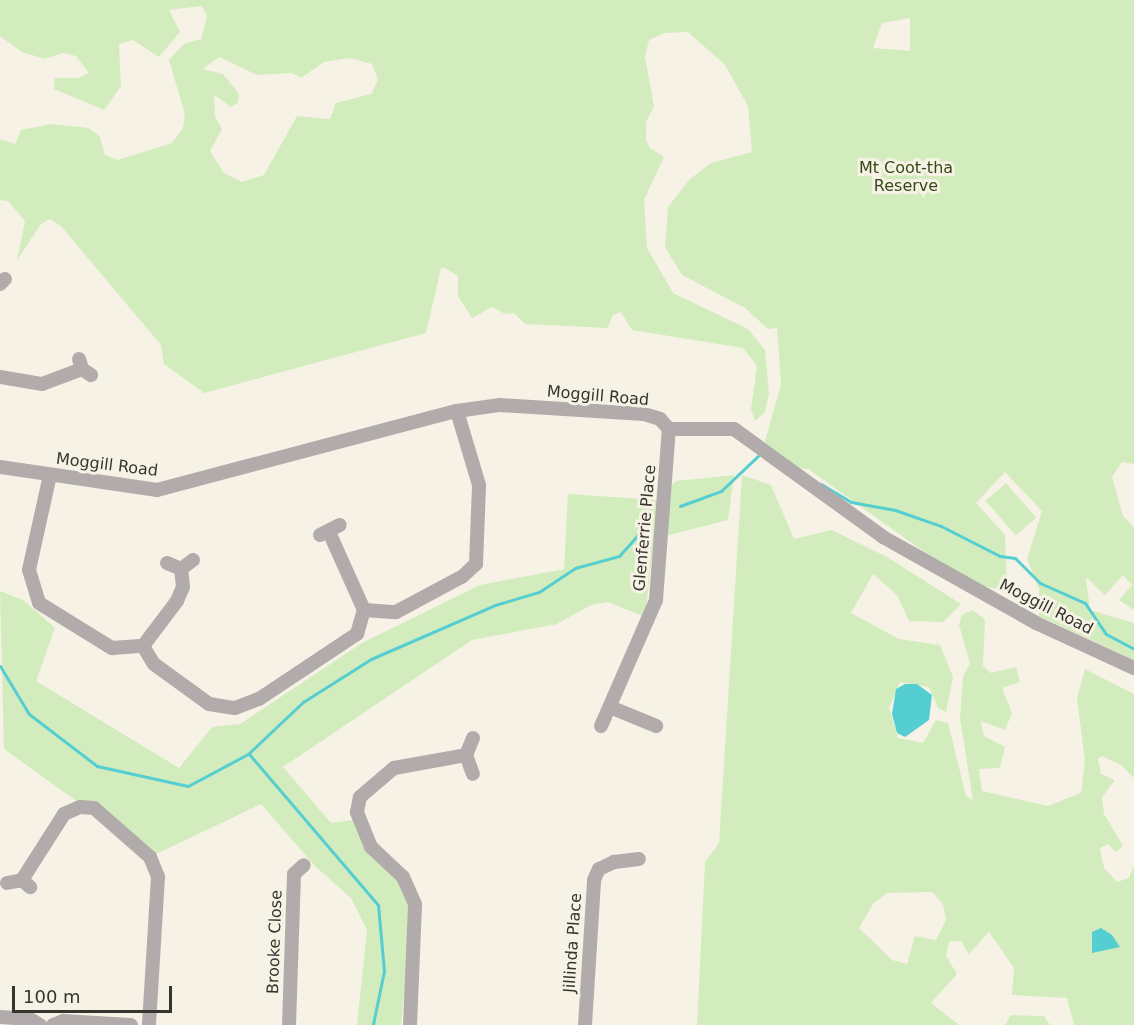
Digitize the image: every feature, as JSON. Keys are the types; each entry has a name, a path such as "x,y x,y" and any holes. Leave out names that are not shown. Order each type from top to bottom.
{"street":[{"path":"0,377 42,384 84,367"},
{"name":"Moggill Road","path":"0,467 157,490 457,411 499,405 644,414 660,419 669,429 734,429 883,537 1036,623 1134,668"},
{"path":"364,610 396,612 463,576 476,564 478,485 457,411"},
{"name":"Glenferrie Place","path":"602,726 656,600 669,429"},
{"path":"50,475 29,570 39,603 112,648 143,646 177,601 183,587 181,568"},
{"path":"143,646 154,664 209,704 236,708 259,699 357,634 364,610 330,530"},
{"path":"181,568 193,560"},
{"path":"167,563 181,568"},
{"path":"610,707 656,726"},
{"path":"473,738 466,755 473,774"},
{"path":"410,1025 415,904 403,877 371,847 357,812 360,797 394,768 466,755"},
{"path":"8,883 26,883 64,814 80,807 94,808 150,857 158,877 149,1025"},
{"name":"Jillinda Place","path":"585,1025 594,880 599,869 614,862 639,859"},
{"name":"Brooke Close","path":"289,1025 294,874 304,865"},
{"path":"0,1017 30,1019 40,1025"},
{"path":"53,1025 63,1021 131,1025"}],"green space":[{"name":"Mt Coot-tha Reserve","path":"0,0 1134,0 1134,464 1122,462 1112,477 1123,516 1134,527 1134,610 1119,600 1132,585 1123,575 1105,595 1086,577 1090,610 1134,623 1134,660 1039,616 1039,589 1027,559 1042,511 1005,472 976,503 1005,535 1007,592 965,581 808,469 790,467 764,445 781,384 777,328 768,329 745,308 682,275 665,247 668,207 690,179 711,163 752,152 748,106 725,65 688,32 665,33 649,40 645,57 654,106 646,122 646,140 650,148 664,157 644,200 647,248 673,293 748,329 765,350 769,393 765,412 755,421 751,409 757,366 743,348 632,330 621,312 613,315 608,328 525,324 514,313 505,314 492,307 472,318 458,296 458,276 445,268 441,268 426,333 204,393 164,364 161,345 61,226 50,219 41,224 17,260 25,221 8,201 0,200 0,139 15,144 21,130 52,124 89,128 100,137 105,155 118,160 172,143 183,128 185,114 169,60 184,44 201,39 207,17 202,6 169,10 180,32 159,57 133,40 119,44 121,86 104,110 54,89 55,78 78,78 89,73 76,56 63,53 45,59 22,52 0,36","holes":["910,18 910,51 873,48 882,23","219,57 257,75 292,73 301,78 324,62 350,58 372,64 378,80 371,94 336,103 330,119 297,116 264,175 242,182 224,173 210,151 222,129 215,116 214,95 231,107 238,103 239,94 223,74 203,69"]},
{"path":"734,475 728,520 665,536 652,557 645,617 608,602 591,605 557,624 472,640 283,767 331,823 353,820 369,851 399,879 409,903 411,929 401,1025 357,1025 367,930 351,898 315,866 261,804 154,855 105,810 75,800 4,749 0,591 23,600 55,628 36,681 179,768 212,727 240,724 362,643 480,585 564,569 568,494 657,500 676,481"},
{"path":"742,475 771,485 794,539 832,530 887,557 961,604 943,622 909,621 897,595 873,574 851,613 899,639 940,645 953,677 946,712 938,708 929,687 900,682 889,708 898,738 923,743 936,720 948,723 966,796 973,801 960,718 963,677 970,663 959,625 962,615 972,610 985,619 983,666 991,673 1016,667 1020,682 1002,688 1012,713 1005,730 981,721 984,736 1005,747 1000,768 979,769 982,791 1048,806 1081,793 1085,761 1077,698 1085,669 1134,694 1134,778 1121,765 1102,756 1098,759 1101,774 1115,780 1102,797 1104,814 1123,846 1116,852 1108,844 1100,848 1104,868 1117,882 1129,878 1134,865 1134,1025 1074,1025 1067,998 1012,995 1014,968 989,932 969,954 961,941 949,942 946,956 957,974 931,1003 959,1025 697,1025 705,862 719,843","holes":["932,892 943,904 946,920 936,940 915,936 907,964 892,960 859,928 873,904 887,893"]},
{"path":"1006,483 1036,518 1016,535 986,501"},
{"path":"1011,1015 1044,1016 1050,1025 1005,1025"}],"water":[{"path":"905,684 917,684 932,695 929,720 905,737 897,733 892,714 896,689"},
{"path":"1101,928 1112,935 1120,947 1092,953 1092,932"}],"waterway":[{"path":"680,506 721,491 761,453"},
{"path":"821,484 851,502 895,510 941,526 1000,556 1015,558 1040,583 1085,603 1106,634 1134,649"},
{"path":"0,666 29,714 97,766 188,786 248,754 303,702 371,659 495,605 539,592 575,568 619,556 645,527"},
{"path":"249,754 378,905 384,971 373,1024"}]}
